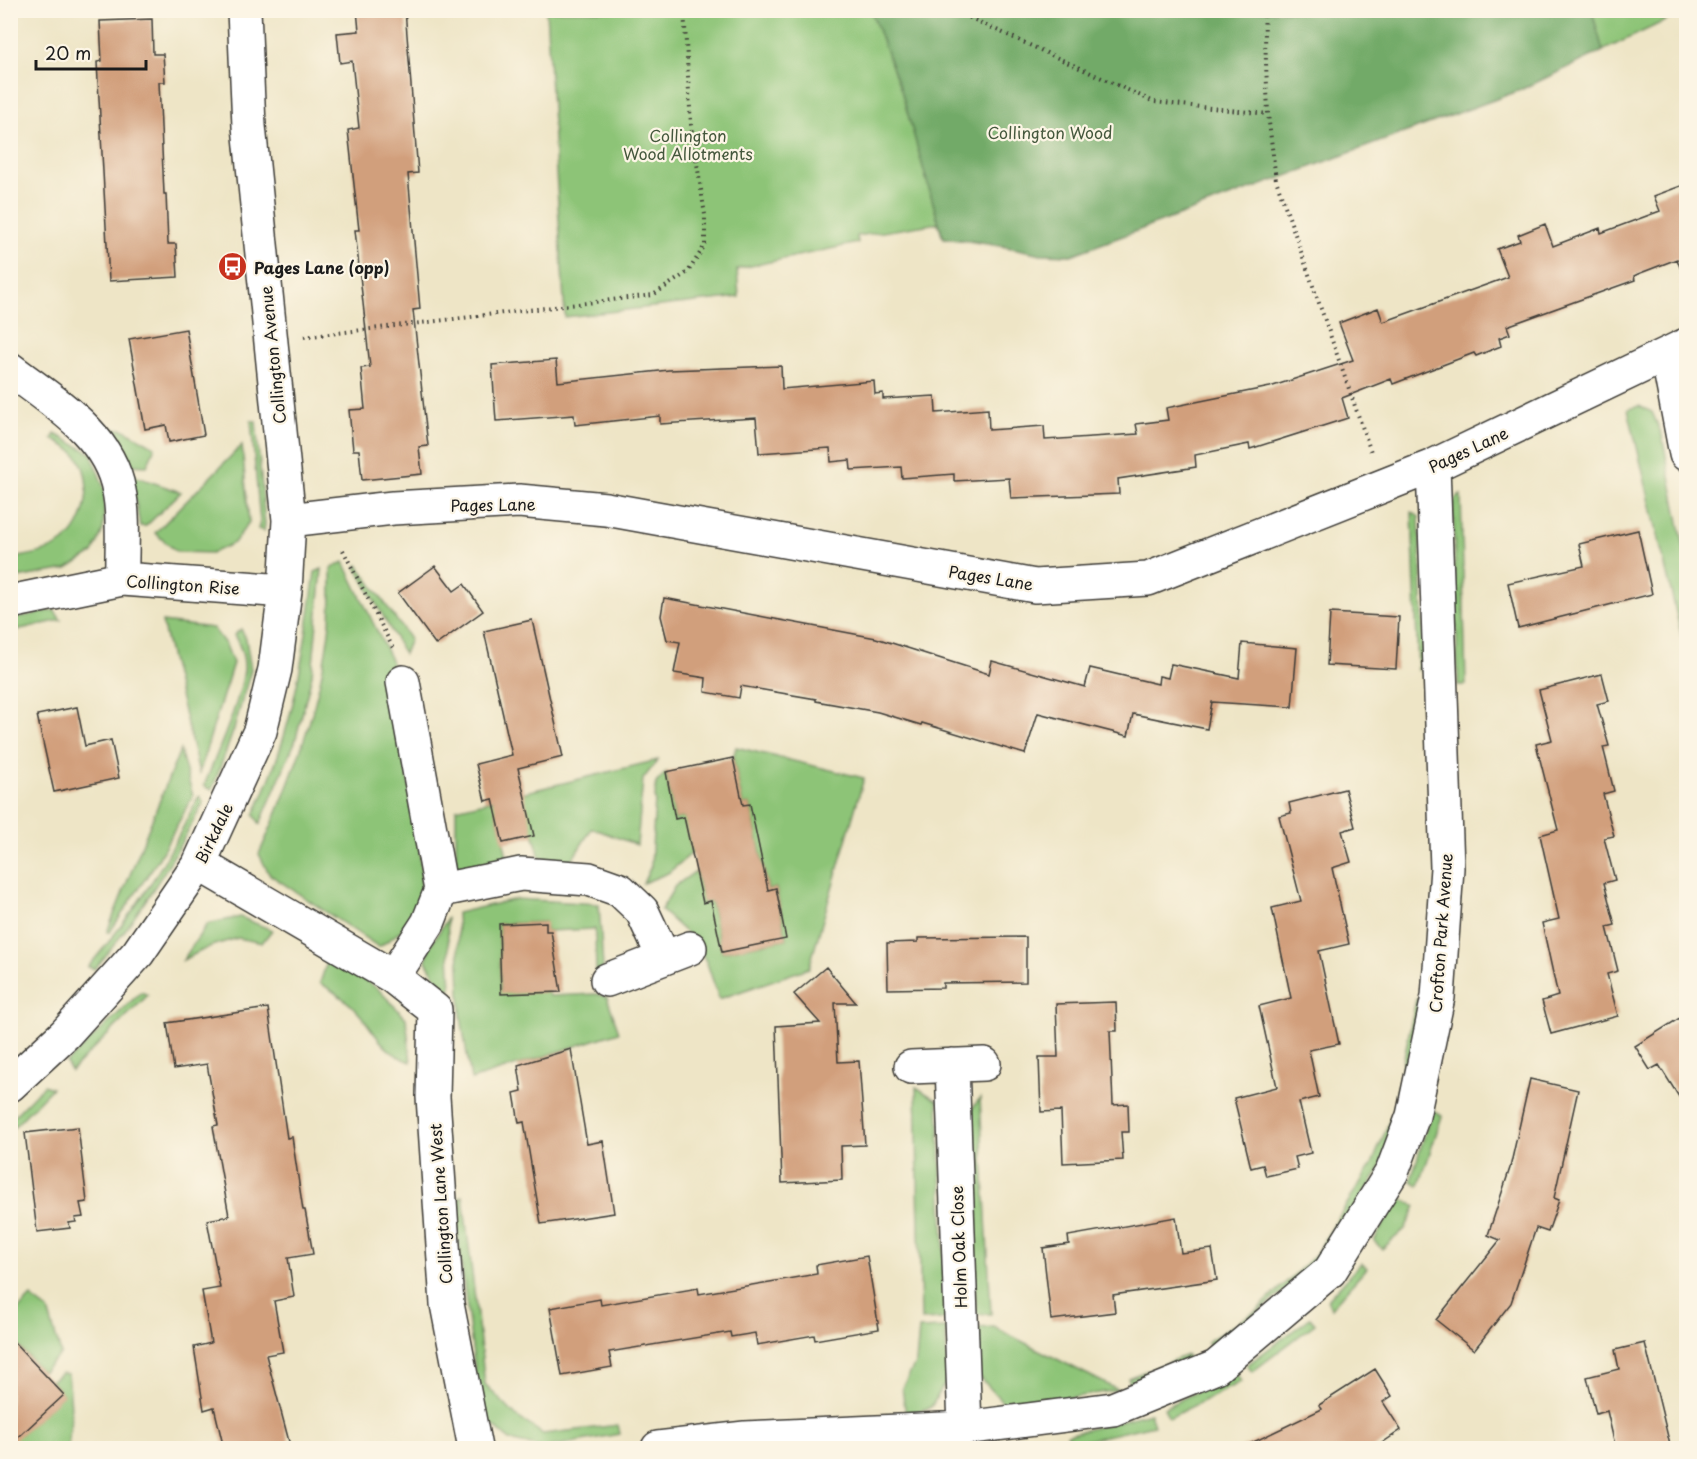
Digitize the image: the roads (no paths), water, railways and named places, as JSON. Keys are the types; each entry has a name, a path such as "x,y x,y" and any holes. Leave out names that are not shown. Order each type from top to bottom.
{"street":[{"name":"Collington Avenue","path":"244,10 249,126 289,520"},
{"name":"Pages Lane","path":"289,520 326,515 519,501 606,509 1035,586 1148,579 1433,466 1677,349"},
{"path":"1677,349 1686,454"},
{"path":"10,369 78,422 104,449 119,490 122,579"},
{"name":"Crofton Park Avenue","path":"658,1449 965,1428 1113,1409 1216,1367 1330,1271 1392,1172 1413,1116 1438,997 1447,868 1433,466"},
{"name":"Birkdale","path":"10,1085 65,1034 138,953 199,864 260,731 275,669 285,591 289,520"},
{"name":"Collington Rise","path":"10,602 122,579 285,591"},
{"path":"393,977 428,923 441,890 403,682"},
{"name":"Collington Lane West","path":"199,864 393,977 435,1010 433,1097 447,1304 475,1449"},
{"path":"441,890 521,874 589,879 620,890 642,911 677,953 607,980"},
{"path":"910,1067 984,1064"},
{"name":"Holm Oak Close","path":"952,1065 965,1428"}],"place":[{"name":"Pages Lane (opp)","path":"233,267"}],"park label":[{"name":"Collington Wood","path":"1050,132"},
{"name":"Collington Wood Allotments","path":"688,144"}]}
